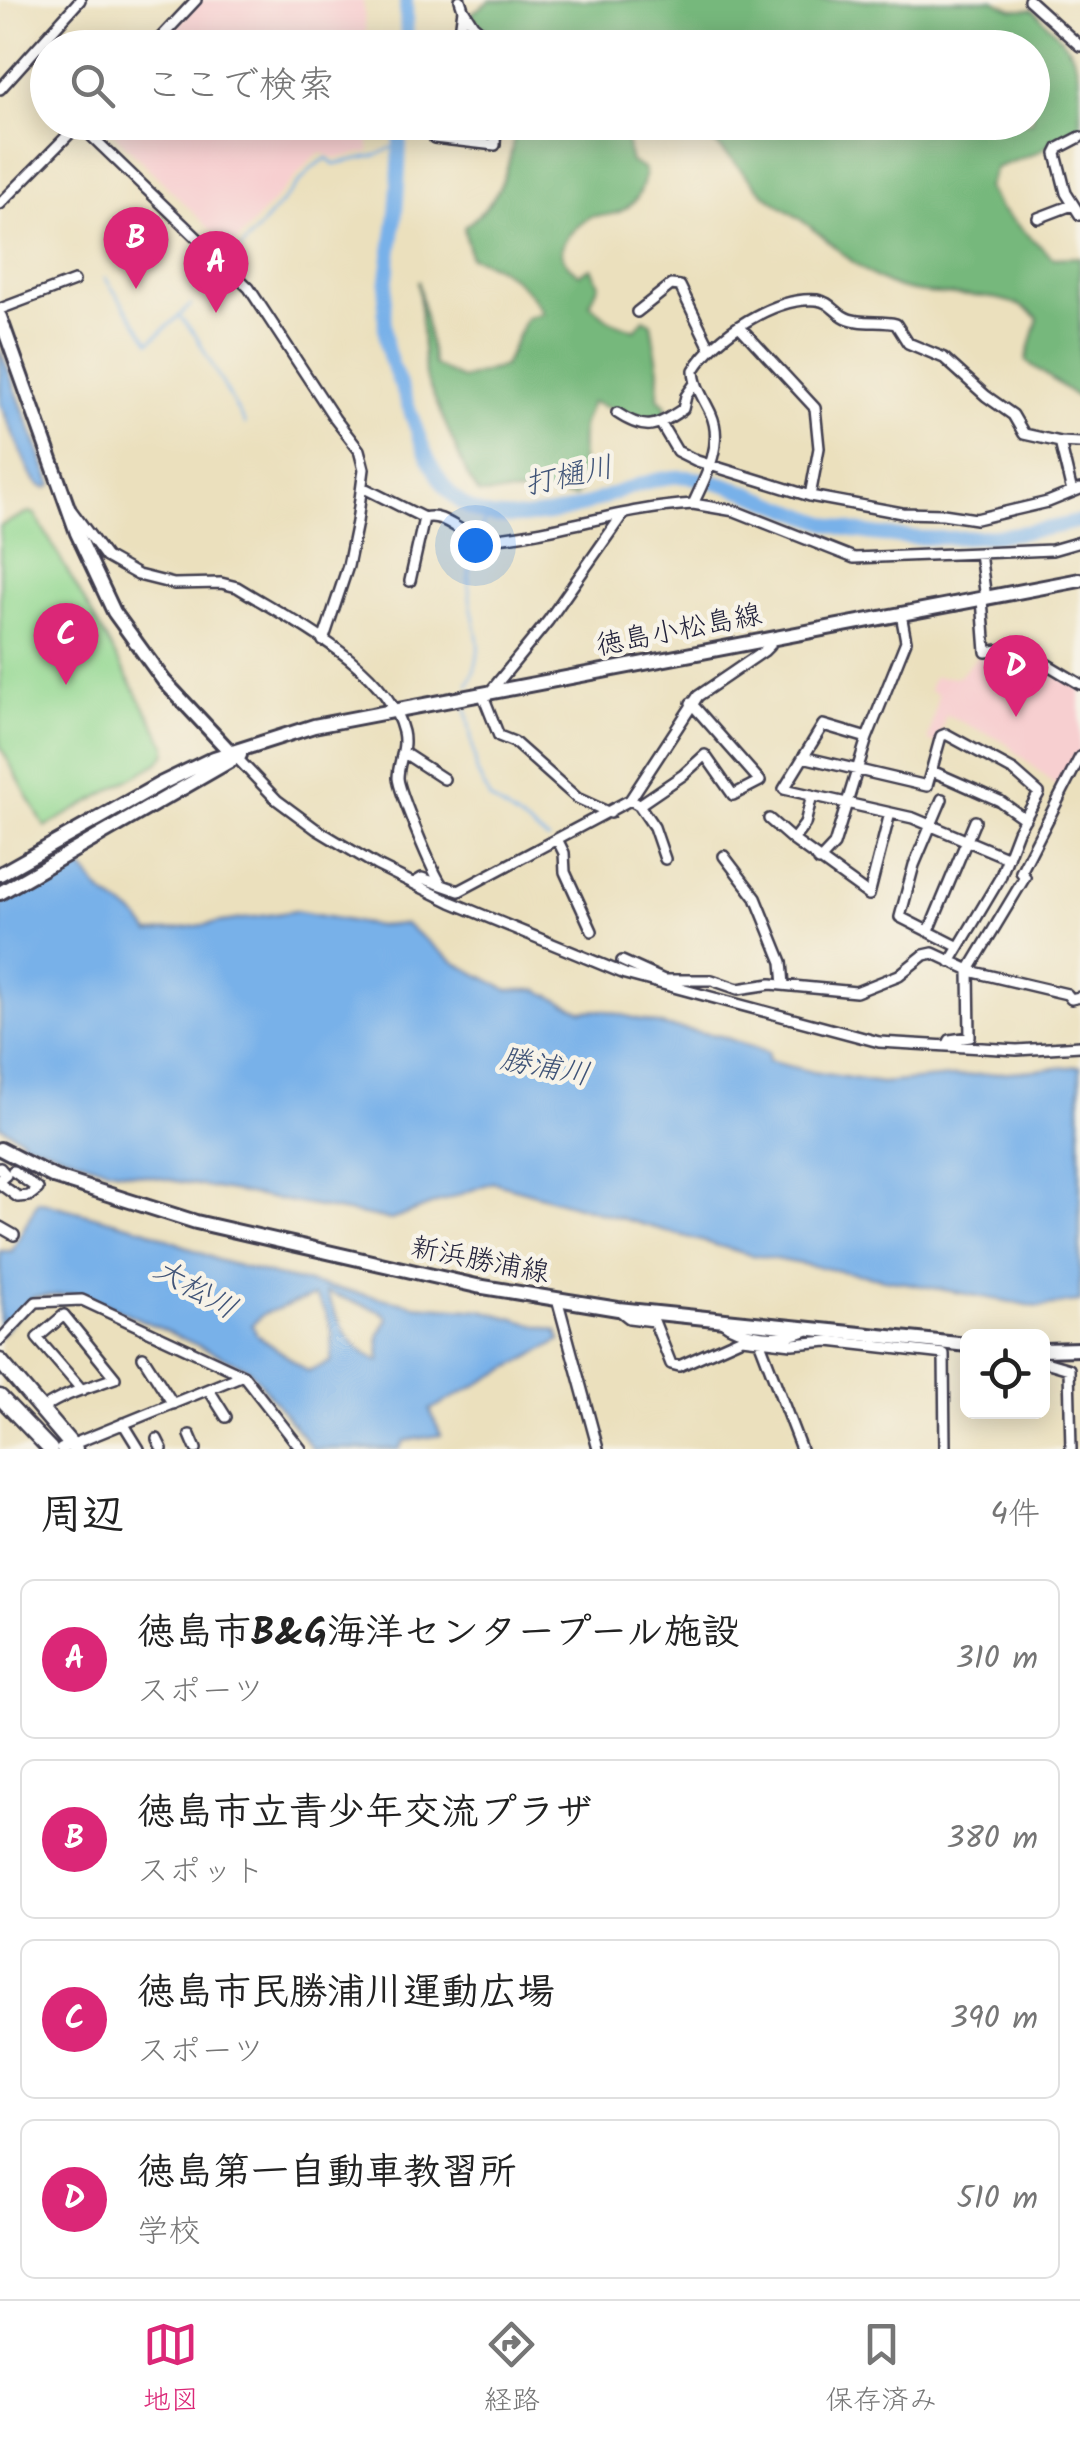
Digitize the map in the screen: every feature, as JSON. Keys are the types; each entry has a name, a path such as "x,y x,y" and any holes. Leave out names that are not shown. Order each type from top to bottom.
{"main road":[{"path":"0,317 84,549 106,594 128,634 151,664 233,755"},
{"name":"徳島小松島線","path":"0,874 160,784 288,734 396,709 1080,580"},
{"name":"徳島小松島線","path":"0,893 216,763"},
{"name":"新浜勝浦線","path":"0,1149 6,1173 54,1178 196,1222 308,1250 558,1302 960,1344"},
{"path":"1050,1350 1080,1349"},
{"path":"0,1361 69,1447"},
{"path":"0,1397 50,1449"}],"street":[{"path":"53,30 80,0"},
{"path":"168,30 196,0"},
{"path":"1030,0 1080,46"},
{"path":"460,30 462,4"},
{"path":"462,4 480,30"},
{"path":"0,89 30,56"},
{"path":"1080,137 1059,148 1056,154 1072,205 1080,215"},
{"path":"0,204 63,140"},
{"path":"97,140 239,278 261,304 335,419 360,450 364,468 348,566 324,641"},
{"path":"453,140 495,144 495,140"},
{"path":"1038,218 1072,205"},
{"path":"0,309 74,281"},
{"path":"637,312 671,285 680,286 710,348"},
{"path":"694,502 709,468 716,429 694,370 710,348 739,326 784,303 814,300 829,303 848,319 896,324 908,344 944,358 1013,415 1024,434 1080,443"},
{"path":"739,326 815,408 818,448 810,496"},
{"path":"617,413 640,424 662,424 683,409 696,382"},
{"path":"662,424 677,451 709,468 810,496 902,513 976,519 994,517 1076,490 1060,442"},
{"path":"362,487 424,518 434,516 482,540 544,533 622,514"},
{"path":"610,813 577,798 514,742 498,736 486,692 548,621 628,510 694,502 735,512 854,558 1052,550 1080,542"},
{"path":"69,509 76,512 98,548 116,563 150,580 238,587 358,665 396,709 404,753 398,773 402,794 431,868 464,907"},
{"path":"410,580 424,518"},
{"path":"98,548 106,594"},
{"path":"980,553 984,650 1018,647 1080,684"},
{"path":"819,861 834,845 867,738 906,641 901,614"},
{"path":"634,803 692,704 764,651 770,645 768,640"},
{"path":"414,883 422,878 447,888 466,889 634,803 683,775 705,755 733,795 760,781 692,704"},
{"path":"867,738 824,725 783,787 890,813 1008,858"},
{"path":"802,757 927,786 940,736 946,734 1014,771 1039,793 994,889 950,962"},
{"path":"404,753 444,778"},
{"path":"233,755 260,784 316,829 414,883 590,962 857,1038 1038,1050 1080,1046"},
{"path":"947,1046 950,1040 970,1037 968,970 1025,877 1020,872 1080,757"},
{"path":"932,771 990,796 1025,819"},
{"path":"793,840 805,824 812,796"},
{"path":"942,799 914,865 900,917 959,947"},
{"path":"634,803 654,827 664,859"},
{"path":"769,819 819,861 869,895 890,813"},
{"path":"929,931 975,821"},
{"path":"558,841 564,853 565,872 592,931"},
{"path":"724,856 756,898 782,962 784,985"},
{"path":"622,960 663,982 712,980 738,989 763,984 856,992 899,975 924,955 933,953 968,970 1067,994 1071,999 1080,998"},
{"path":"0,1226 14,1235"},
{"path":"0,1340 36,1302 82,1300 243,1375 300,1449"},
{"path":"558,1302 598,1449"},
{"path":"618,1310 630,1318 654,1322 672,1364 679,1366 742,1338 796,1334 807,1329"},
{"path":"108,1312 116,1328"},
{"path":"42,1409 54,1400 82,1390 115,1378 64,1315 37,1338 82,1390"},
{"path":"720,1320 730,1328 792,1344 829,1341 944,1354 945,1449"},
{"path":"757,1337 800,1449"},
{"path":"144,1357 174,1404"},
{"path":"1050,1363 1069,1369 1071,1449"},
{"path":"69,1447 243,1375"},
{"path":"209,1390 226,1417"},
{"path":"122,1423 139,1449"},
{"path":"190,1434 196,1449"}],"shaded area":[{"path":"200,0 363,0 366,30 172,30"},
{"path":"120,140 369,140 369,152 337,158 321,153 314,157 230,249"},
{"path":"1013,649 1080,688 1080,751 1060,789 1003,741 946,715 937,744 928,741 938,694 929,690 933,677 958,677 980,654"}],"green space":[{"path":"491,0 993,0 1012,9 1033,9 1074,58 1080,125 1036,153 995,168 987,188 1000,209 1053,258 1080,257 1080,399 1026,361 1038,318 1024,308 988,297 908,290 879,279 765,195 708,140 1050,140 1050,30 487,30 470,14"},
{"path":"513,140 626,140 631,162 645,170 640,191 630,206 613,214 591,216 568,236 562,251 563,258 579,274 591,268 599,284 590,304 609,320 635,330 644,319 651,323 659,370 658,398 666,406 665,416 650,422 591,402 582,426 581,488 575,497 479,494 425,376 418,280 434,365 462,379 504,366 526,318 543,313 512,278 470,257 464,227 496,194"},
{"path":"29,512 35,514 166,745 166,753 158,763 45,827 0,746 0,526"}],"water":[{"path":"0,349 52,485 46,488 31,475 0,403"},
{"name":"勝浦川","path":"81,868 101,892 132,913 150,933 295,911 377,926 405,924 454,962 508,990 538,990 581,1011 603,1010 721,1036 768,1053 768,1061 813,1072 881,1083 1080,1066 1080,1302 1038,1307 747,1254 493,1182 391,1220 104,1168 27,1142 23,1148 23,1139 0,1126 0,904 67,869"},
{"name":"大松川","path":"38,1201 147,1230 217,1260 276,1276 415,1305 482,1310 557,1331 561,1340 430,1410 441,1435 404,1441 399,1449 313,1449 248,1368 82,1293 33,1297 0,1336 0,1251 12,1251","holes":["326,1292 380,1311 388,1318 379,1335 380,1361 353,1342","314,1296 328,1319 332,1353 331,1362 308,1371 257,1335 252,1325 263,1314"]}],"waterway":[{"name":"打樋川","path":"406,0 407,30"},
{"name":"打樋川","path":"400,140 385,299 387,348 428,457 438,476 464,505 482,514 538,516 572,509 659,479 688,477 742,491 832,525 889,536 990,536 1080,521"},
{"path":"231,260 313,167 327,158 334,164 378,155 400,143"},
{"path":"105,278 150,342 191,305"},
{"path":"181,318 196,336 245,424"},
{"path":"480,533 486,516"},
{"path":"468,685 478,647 469,583 477,541"},
{"path":"466,707 477,772 490,799 549,840"}],"place":[{"name":"徳島市立青少年交流プラザ","path":"136,289"},
{"name":"徳島市B&G海洋センタープール施設","path":"216,313"},
{"name":"徳島市民勝浦川運動広場","path":"66,685"},
{"name":"徳島第一自動車教習所","path":"1016,717"}]}
